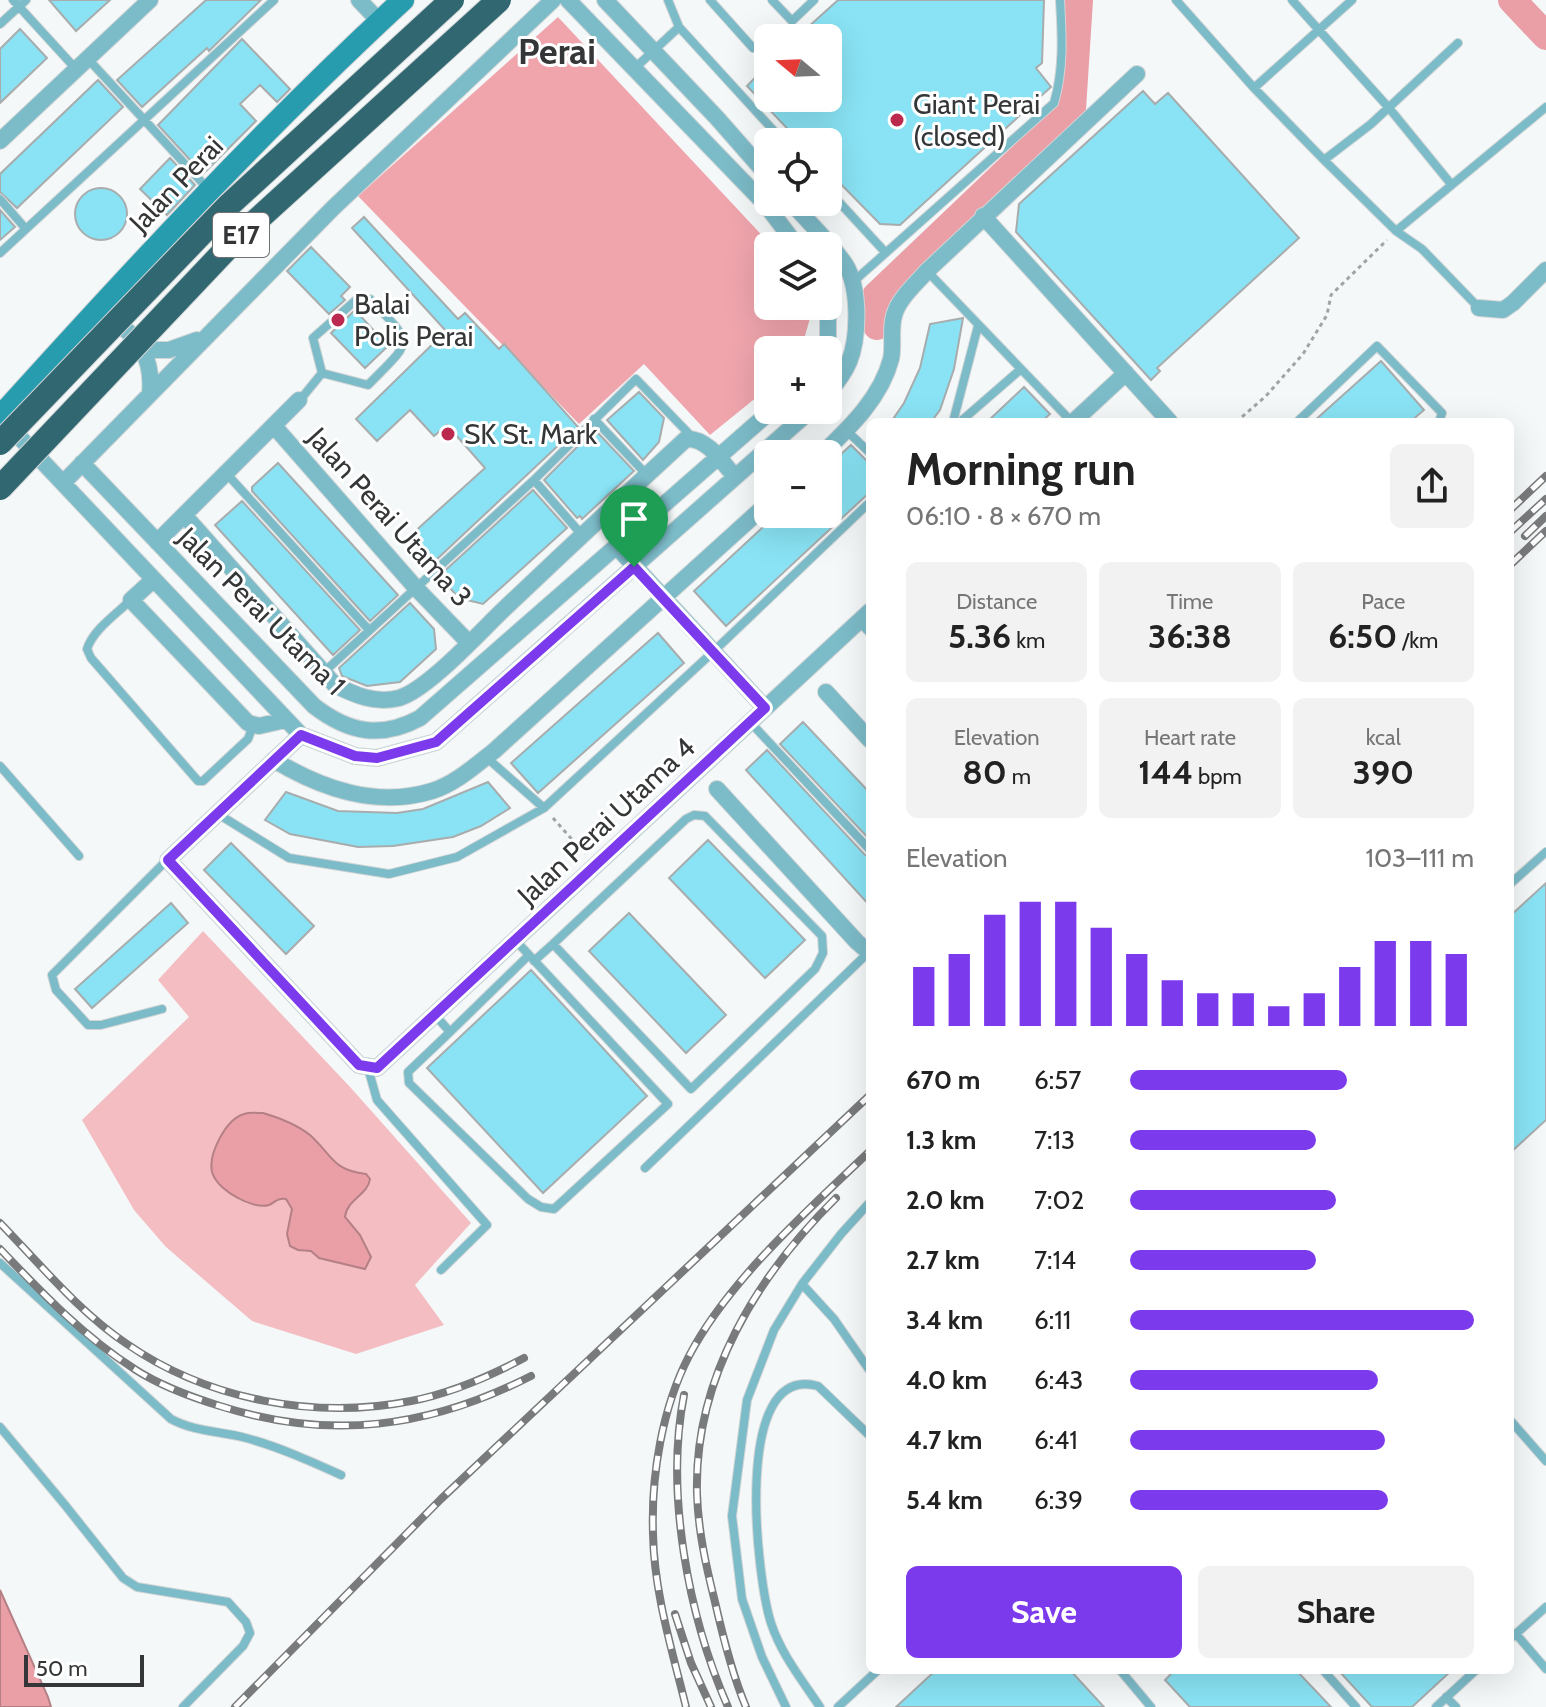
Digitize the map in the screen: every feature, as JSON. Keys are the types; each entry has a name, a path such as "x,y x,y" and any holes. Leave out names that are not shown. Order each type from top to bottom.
{"highway":[{"name":"E17","path":"9,440 228,206 452,0"},
{"name":"E17","path":"0,488 235,240 499,0"}],"street":[{"path":"0,141 150,0"},
{"path":"359,0 379,21"},
{"name":"Jalan Perai","path":"0,417 209,191 403,0"},
{"path":"63,483 333,208 553,0"},
{"path":"568,0 766,205 786,232"},
{"path":"605,0 754,160"},
{"path":"837,440 878,389 891,359 894,316 900,303 927,271 983,216 1137,74"},
{"path":"803,216 845,264 853,282 856,301 853,348 842,373"},
{"path":"983,216 1166,418"},
{"path":"1479,308 1503,310 1546,270"},
{"path":"88,319 120,325 144,350 152,378 150,393"},
{"path":"144,350 169,350 205,336"},
{"path":"1076,418 1126,373"},
{"path":"157,542 299,400"},
{"name":"Jalan Perai Utama 1","path":"0,417 9,440 63,483 301,735 355,756 377,758 436,742 795,424"},
{"name":"Jalan Perai Utama 1","path":"82,463 314,706 330,718 365,731 382,732 403,727 420,718 756,424"},
{"name":"Jalan Perai Utama 3","path":"274,426 416,588 469,643"},
{"name":"Jalan Perai Utama 1","path":"184,515 335,685 358,697 382,701 402,697 447,665 686,439 694,439"},
{"path":"694,439 718,457 735,477"},
{"path":"0,457 9,440"},
{"path":"274,760 305,779 334,790 375,796 435,791 462,776 486,757 754,516"},
{"path":"617,547 765,708"},
{"path":"153,580 131,600 253,726 285,720"},
{"name":"Jalan Perai Utama 4","path":"372,1068 516,941 765,708 866,622"},
{"path":"826,692 866,736"},
{"path":"301,735 168,860 359,1065 372,1068"},
{"path":"717,789 866,947"}],"lane":[{"path":"0,253 274,0"},
{"path":"668,0 679,27 771,128"},
{"path":"710,0 753,48"},
{"path":"772,0 792,21 814,0"},
{"path":"853,282 1054,103 1059,87 1063,43 1060,0"},
{"path":"1292,0 1389,108 1451,184"},
{"path":"1254,88 1352,0"},
{"path":"1178,1 1254,88 1324,160 1396,231 1422,249 1479,308"},
{"path":"0,24 19,2 143,120 209,191"},
{"path":"634,68 679,27"},
{"path":"1324,160 1389,108 1458,43"},
{"path":"1396,231 1546,107"},
{"path":"0,199 25,228"},
{"path":"842,205 885,252"},
{"path":"927,271 1068,418"},
{"path":"370,299 402,332 404,341 401,352 368,385 322,373 313,338 356,300 370,299"},
{"path":"954,418 978,326"},
{"path":"1301,418 1377,346 1442,413 1441,418"},
{"path":"965,418 1021,369"},
{"path":"299,400 322,373"},
{"path":"324,672 534,480 636,379 694,439"},
{"path":"594,419 647,475"},
{"path":"847,431 866,449"},
{"path":"225,472 369,630"},
{"path":"534,480 582,535"},
{"path":"217,813 289,858 389,874 457,857 544,808 866,506"},
{"path":"131,600 108,621 87,649 91,658 198,781 203,781 248,739 253,726"},
{"path":"750,722 866,846"},
{"path":"486,757 544,808"},
{"path":"0,766 79,856"},
{"path":"516,941 532,958 668,1104 554,1209 541,1207 528,1199 409,1083 408,1072 532,958 553,944 686,819 694,815 705,816 822,936 823,953 815,969 691,1089 553,944"},
{"path":"1514,880 1546,852"},
{"path":"162,1009 101,1025 88,1025 56,990 52,975 168,860"},
{"path":"645,1168 866,951"},
{"path":"435,1015 450,1032"},
{"path":"372,1068 377,1100 487,1225 441,1270"},
{"path":"786,1707 762,1657 742,1599 732,1516 747,1400 774,1330 802,1284 866,1206"},
{"path":"0,1263 171,1419 199,1430 255,1441 290,1452 341,1475"},
{"path":"802,1284 834,1319 866,1365"},
{"path":"820,1707 787,1658 769,1619 756,1502 759,1441 769,1412 784,1391 810,1384 818,1386 866,1432"},
{"path":"1514,1425 1546,1461"},
{"path":"0,1427 123,1578 137,1587 228,1602 246,1622 250,1633 243,1646 183,1707"},
{"path":"1514,1635 1546,1607"},
{"path":"1514,1637 1546,1669"},
{"path":"838,1707 874,1674"},
{"path":"1123,1674 1151,1707"},
{"path":"1327,1674 1356,1707"},
{"path":"1436,1707 1472,1674"},
{"path":"1446,1697 1456,1707"}],"path":[{"path":"1241,418 1266,396 1303,354 1327,315 1331,295 1396,231"},
{"path":"544,808 596,866"}],"shaded area":[{"path":"558,17 759,232 754,232 754,320 809,320 805,336 754,336 754,399 710,435 644,364 579,424 358,196"},
{"path":"203,931 351,1088 471,1223 415,1285 444,1325 356,1354 252,1321 166,1247 134,1210 82,1120 189,1017 158,980"},
{"path":"263,1113 299,1128 339,1165 366,1174 370,1179 366,1189 349,1206 345,1217 360,1235 371,1257 365,1269 319,1258 311,1251 290,1246 287,1234 292,1209 286,1199 265,1206 253,1204 230,1193 216,1180 211,1165 225,1130 237,1117"},
{"path":"0,1590 48,1697 51,1707 0,1707"}],"building":[{"path":"49,0 110,0 76,31"},
{"path":"206,0 261,0 209,51 207,48 142,107 117,80"},
{"name":"Giant Perai (closed)","path":"838,0 1044,0 1042,63 1036,68 1051,87 900,225 880,224 842,185 842,128 787,128 772,112 842,112 842,24 811,24"},
{"path":"20,29 47,58 0,103 0,49"},
{"path":"242,39 290,89 277,102 260,85 240,104 256,121 203,174 158,125"},
{"name":"Giant Perai (closed)","path":"754,79 754,93 747,86"},
{"path":"98,80 123,107 17,208 0,192 0,174"},
{"path":"1143,91 1155,104 1168,93 1299,238 1157,368 1160,371 1151,380 1016,232 1019,204"},
{"path":"170,158 195,185 167,215 140,189"},
{"path":"101,188 120,195 127,214 120,233 101,240 82,233 75,214 82,195"},
{"path":"0,210 15,227 0,240"},
{"name":"SK St. Mark","path":"364,217 458,319 465,313 499,349 504,344 578,427 435,561 412,534 485,468 447,425 434,436 410,410 377,441 356,419 446,331 352,228"},
{"path":"311,247 350,287 341,296 345,300 329,314 287,271"},
{"path":"355,310 388,346 365,368 331,333"},
{"path":"963,318 954,369 940,410 934,418 894,418 920,368 930,324"},
{"path":"1381,361 1424,410 1415,418 1317,418"},
{"path":"1024,387 1050,414 1046,418 991,418"},
{"path":"639,392 664,418 659,442 643,460 607,420"},
{"path":"598,433 634,471 582,519 580,516 577,518 544,480 587,437 590,440"},
{"path":"851,445 866,460 866,496 842,518 842,453"},
{"path":"278,463 398,595 370,621 252,491 252,487"},
{"path":"533,490 567,528 483,604 459,598 439,576"},
{"path":"242,501 360,630 333,655 215,525"},
{"path":"762,528 831,528 726,626 694,591"},
{"path":"410,603 434,629 436,649 400,682 367,686 342,676 339,668"},
{"path":"658,633 684,663 538,793 511,763"},
{"path":"803,722 866,789 866,836 780,744"},
{"path":"767,750 866,855 866,902 746,770"},
{"path":"488,782 510,808 481,826 453,837 393,846 358,847 290,834 265,820 286,792 338,811 397,813 423,809"},
{"path":"708,840 805,940 765,978 669,878"},
{"path":"231,843 314,926 286,954 204,870"},
{"path":"1546,883 1546,1120 1514,1149 1514,912"},
{"path":"171,903 188,923 92,1008 75,989"},
{"path":"629,913 726,1015 686,1053 589,951"},
{"path":"531,970 647,1096 543,1193 427,1068"},
{"path":"932,1674 1074,1674 1104,1707 896,1707"},
{"path":"1171,1674 1300,1674 1331,1707 1190,1707 1165,1680"},
{"path":"1342,1674 1448,1674 1412,1707 1372,1707"}],"waterway":[{"path":"877,326 876,296 1072,109 1079,0"},
{"path":"1512,0 1546,36"}],"railway":[{"path":"1514,506 1546,476"},
{"path":"1514,528 1546,499"},
{"path":"1525,536 1546,516"},
{"path":"1514,561 1546,531"},
{"path":"235,1707 441,1499 866,1099"},
{"path":"686,1707 660,1599 653,1534 656,1466 672,1398 689,1356 725,1300 771,1247 866,1155"},
{"path":"746,1707 725,1642 699,1521 699,1451 706,1409 719,1370 757,1295 807,1228 836,1198"},
{"path":"0,1223 60,1287 109,1331 159,1363 227,1392 300,1406 375,1406 441,1394 524,1358"},
{"path":"0,1249 81,1329 136,1370 187,1395 261,1417 340,1426 378,1424 455,1408 531,1376"},
{"path":"684,1395 677,1472 684,1553 702,1634 728,1707"},
{"path":"675,1614 691,1663 711,1707"}],"place":[{"name":"Giant Perai (closed)","path":"897,120"},
{"name":"Balai Polis Perai","path":"338,320"},
{"name":"SK St. Mark","path":"448,434"}],"district":[{"name":"Perai","path":"557,51"}],"route":[{"path":"634,567 765,708 377,1068 359,1065 168,860 301,735 355,756 377,758 436,742 634,567"}]}
